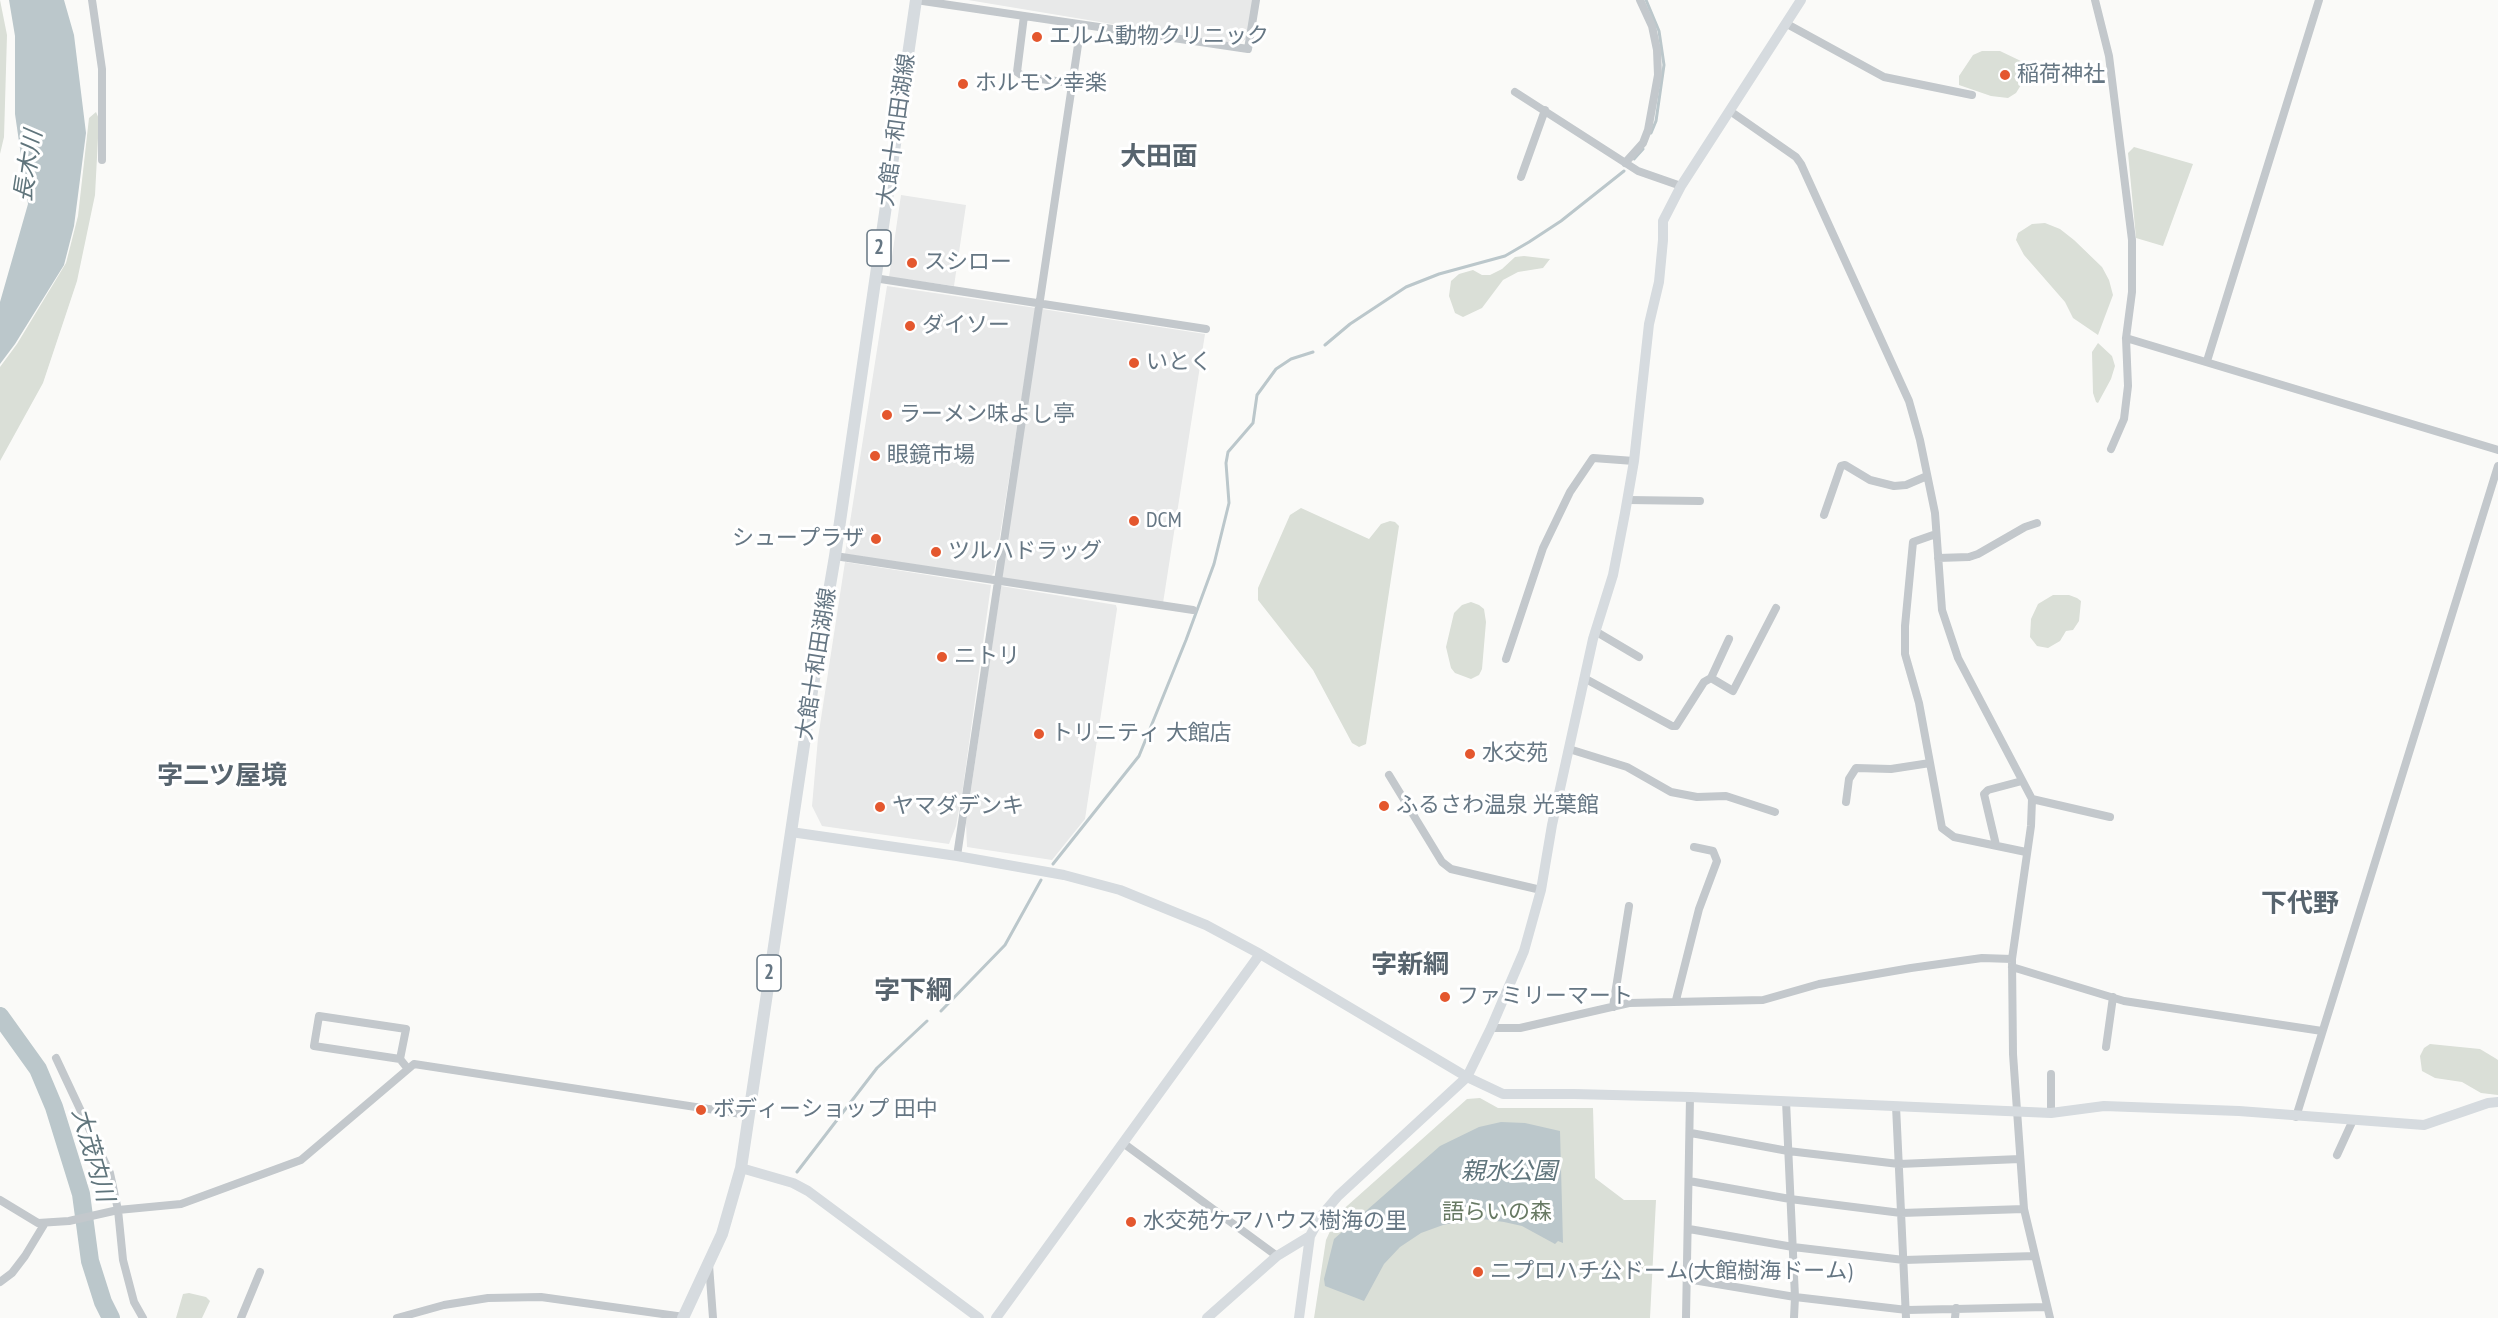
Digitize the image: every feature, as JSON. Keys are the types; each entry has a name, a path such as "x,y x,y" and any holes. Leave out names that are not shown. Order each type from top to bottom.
{"main road":[{"name":"大館十和田湖線","path":"683,1317 722,1234 741,1168 835,556 916,0"}],"street":[{"path":"92,0 102,69 102,160"},
{"path":"916,0 1248,49 1256,0"},
{"path":"1625,163 1642,143 1648,130 1658,75 1657,50 1652,26 1640,0"},
{"path":"2095,0 2109,56 2133,240 2132,292 2126,338 2128,386 2124,419 2111,449"},
{"path":"2207,361 2319,0"},
{"path":"1299,1318 1310,1236 1321,1216 1338,1196 1467,1077 1524,951 1541,890 1552,825 1584,678 1595,631 1613,574 1628,500 1649,324 1659,282 1663,240 1662,221 1681,186 1787,24 1797,2"},
{"path":"1024,16 1017,72 1024,77 1072,83"},
{"path":"1787,24 1884,77 1972,95"},
{"path":"957,856 1081,25"},
{"path":"1515,92 1638,171 1681,186"},
{"path":"1521,177 1545,110"},
{"path":"1730,111 1796,157 1801,164 1909,401 1935,513 1942,610 1958,658 2032,799 2032,817 2012,963 2016,1113 2024,1209 2050,1318"},
{"path":"874,278 1206,329"},
{"path":"2126,338 2498,450"},
{"path":"1506,659 1543,548 1570,492 1593,458 1634,461"},
{"path":"1824,515 1841,466 1845,465 1870,480 1894,486 1906,485 1927,476"},
{"path":"2296,1117 2498,466"},
{"path":"1628,500 1700,501"},
{"path":"1938,558 1978,555 2037,522"},
{"path":"1936,534 1913,542 1905,626 1905,654 1919,703 1941,828 1954,837 2026,852"},
{"path":"835,556 1192,610"},
{"path":"1712,678 1733,691 1776,608"},
{"path":"1595,631 1639,657"},
{"path":"1584,678 1672,726 1676,726 1704,682 1712,678 1729,639"},
{"path":"1569,750 1627,767 1671,792 1697,797 1726,796 1776,812"},
{"path":"1846,802 1849,778 1856,768 1891,769 1930,763"},
{"path":"1389,775 1442,862 1451,869 1541,890"},
{"path":"1996,845 1984,794 1988,790 2022,781"},
{"path":"2032,799 2110,817"},
{"path":"791,832 957,856 1065,875 1120,890 1206,925 1260,954 1467,1077 1503,1094 1690,1097 2016,1113 2051,1113 2104,1106 2239,1111 2424,1125 2488,1103 2498,1102"},
{"path":"1676,1000 1699,909 1717,861 1713,851 1694,847"},
{"path":"1612,1007 1629,906"},
{"path":"996,1318 1260,954"},
{"path":"1491,1028 1520,1028 1629,1003 1676,1000 1763,1000 1819,984 1982,958 2012,963 2113,997 2208,1015 2322,1031"},
{"path":"2106,1047 2113,997"},
{"path":"400,1059 406,1029 319,1016 314,1046 400,1059 408,1069"},
{"path":"56,1058 110,1173 123,1260 134,1302 143,1318"},
{"path":"0,1200 38,1223 69,1221 116,1211 181,1204 301,1160 414,1064 748,1115"},
{"path":"2051,1074 2051,1113"},
{"path":"1686,1318 1690,1097"},
{"path":"1786,1101 1794,1318"},
{"path":"1896,1106 1906,1314"},
{"path":"2337,1155 2353,1120"},
{"path":"1691,1133 1788,1151 1899,1164 2020,1159"},
{"path":"1123,1143 1277,1256"},
{"path":"741,1168 793,1183 808,1191 979,1318"},
{"path":"1689,1180 1790,1199 1902,1213 2024,1209"},
{"path":"0,1282 12,1273 25,1256 45,1223"},
{"path":"1689,1229 1793,1247 1904,1260 2035,1256"},
{"path":"1207,1318 1277,1256 1310,1236"},
{"path":"709,1262 713,1318"},
{"path":"241,1318 260,1272"},
{"path":"1687,1279 1906,1314 1956,1308 2046,1307"},
{"path":"397,1318 444,1305 488,1298 541,1297 683,1317"},
{"path":"1955,1318 1956,1308"}],"shaded area":[{"path":"968,0 1253,0 1247,38 1238,45"},
{"path":"901,195 966,205 954,286 889,277"},
{"path":"887,286 1036,308 994,573 991,576 845,554"},
{"path":"1042,309 1205,334 1163,603 1001,578"},
{"path":"845,562 991,585 963,787 956,826 949,844 822,826 812,806 818,738"},
{"path":"1001,586 1116,605 1117,609 1085,819 1052,860 967,847 966,823"}],"green space":[{"path":"0,0 7,35 4,137 0,154"},
{"path":"1982,51 2000,51 2023,62 2021,85 2016,93 2008,98 1991,96 1959,85 1959,76 1973,55"},
{"path":"96,112 99,119 95,195 77,281 43,383 0,461 0,367 17,344 66,263 78,216 89,118"},
{"path":"2134,147 2193,164 2163,246 2136,238 2128,153"},
{"path":"2045,223 2060,229 2074,240 2102,267 2109,280 2113,295 2098,335 2073,318 2065,302 2024,255 2016,240 2018,233 2032,224"},
{"path":"1515,257 1550,259 1543,268 1518,272 1503,280 1482,308 1463,317 1455,313 1449,296 1451,281 1459,274 1473,270 1482,275 1490,275 1502,269"},
{"path":"2098,343 2112,356 2115,366 2098,403 2093,393 2092,352"},
{"path":"1301,508 1369,539 1381,524 1390,521 1399,526 1366,744 1359,747 1352,743 1313,670 1258,600 1258,588 1290,515"},
{"path":"2053,595 2069,595 2081,601 2079,621 2073,630 2066,631 2060,641 2048,648 2037,646 2030,637 2031,619 2038,604"},
{"path":"1471,602 1484,609 1486,622 1482,669 1479,675 1471,679 1455,673 1451,668 1446,647 1454,613 1462,605"},
{"path":"2430,1044 2480,1049 2498,1060 2498,1095 2481,1093 2462,1082 2435,1078 2422,1071 2420,1056 2424,1048"},
{"name":"語らいの森","path":"1480,1098 1498,1108 1593,1108 1595,1178 1624,1200 1656,1200 1650,1318 1314,1318 1326,1240 1338,1214 1467,1099"},
{"path":"183,1294 206,1297 210,1301 202,1318 176,1318"}],"water":[{"name":"長木川","path":"9,0 64,0 74,35 86,133 74,226 64,265 0,364 0,302 28,204 15,114 15,36"},
{"name":"親水公園","path":"1501,1122 1525,1123 1560,1131 1563,1243 1558,1241 1555,1244 1522,1226 1482,1219 1466,1220 1421,1233 1400,1247 1384,1264 1364,1301 1325,1286 1324,1279 1334,1239 1440,1146 1479,1127"}],"waterway":[{"path":"1646,0 1659,31 1664,65 1656,121 1651,133"},
{"path":"1634,159 1643,149"},
{"path":"1325,345 1350,324 1406,287 1439,274 1505,256 1561,221 1624,171"},
{"path":"1053,864 1139,756 1214,564 1229,503 1226,463 1228,452 1253,423 1257,395 1276,369 1291,359 1313,352"},
{"path":"941,1011 1005,945 1041,880"},
{"name":"大茂内川","path":"0,1016 38,1069 54,1107 81,1194 90,1261 103,1302 111,1318"},
{"path":"797,1172 877,1068 927,1021"}],"place":[{"name":"エルム動物クリニック","path":"1037,37"},
{"name":"稲荷神社","path":"2005,75"},
{"name":"ホルモン幸楽","path":"963,84"},
{"name":"スシロー","path":"912,263"},
{"name":"ダイソー","path":"910,326"},
{"name":"いとく","path":"1134,363"},
{"name":"ラーメン味よし亭","path":"887,415"},
{"name":"眼鏡市場","path":"875,456"},
{"name":"DCM","path":"1134,521"},
{"name":"シュープラザ","path":"876,539"},
{"name":"ツルハドラッグ","path":"936,552"},
{"name":"ニトリ","path":"942,657"},
{"name":"トリニティ 大館店","path":"1039,734"},
{"name":"水交苑","path":"1470,754"},
{"name":"ふるさわ温泉 光葉館","path":"1384,806"},
{"name":"ヤマダデンキ","path":"880,807"},
{"name":"ファミリーマート","path":"1445,997"},
{"name":"ボディーショップ 田中","path":"701,1110"},
{"name":"水交苑ケアハウス樹海の里","path":"1131,1222"},
{"name":"ニプロハチ公ドーム(大館樹海ドーム)","path":"1478,1272"}],"district":[{"name":"大田面","path":"1159,158"},
{"name":"字二ツ屋境","path":"222,777"},
{"name":"下代野","path":"2300,905"},
{"name":"字新綱","path":"1410,966"},
{"name":"字下綱","path":"913,992"}]}
